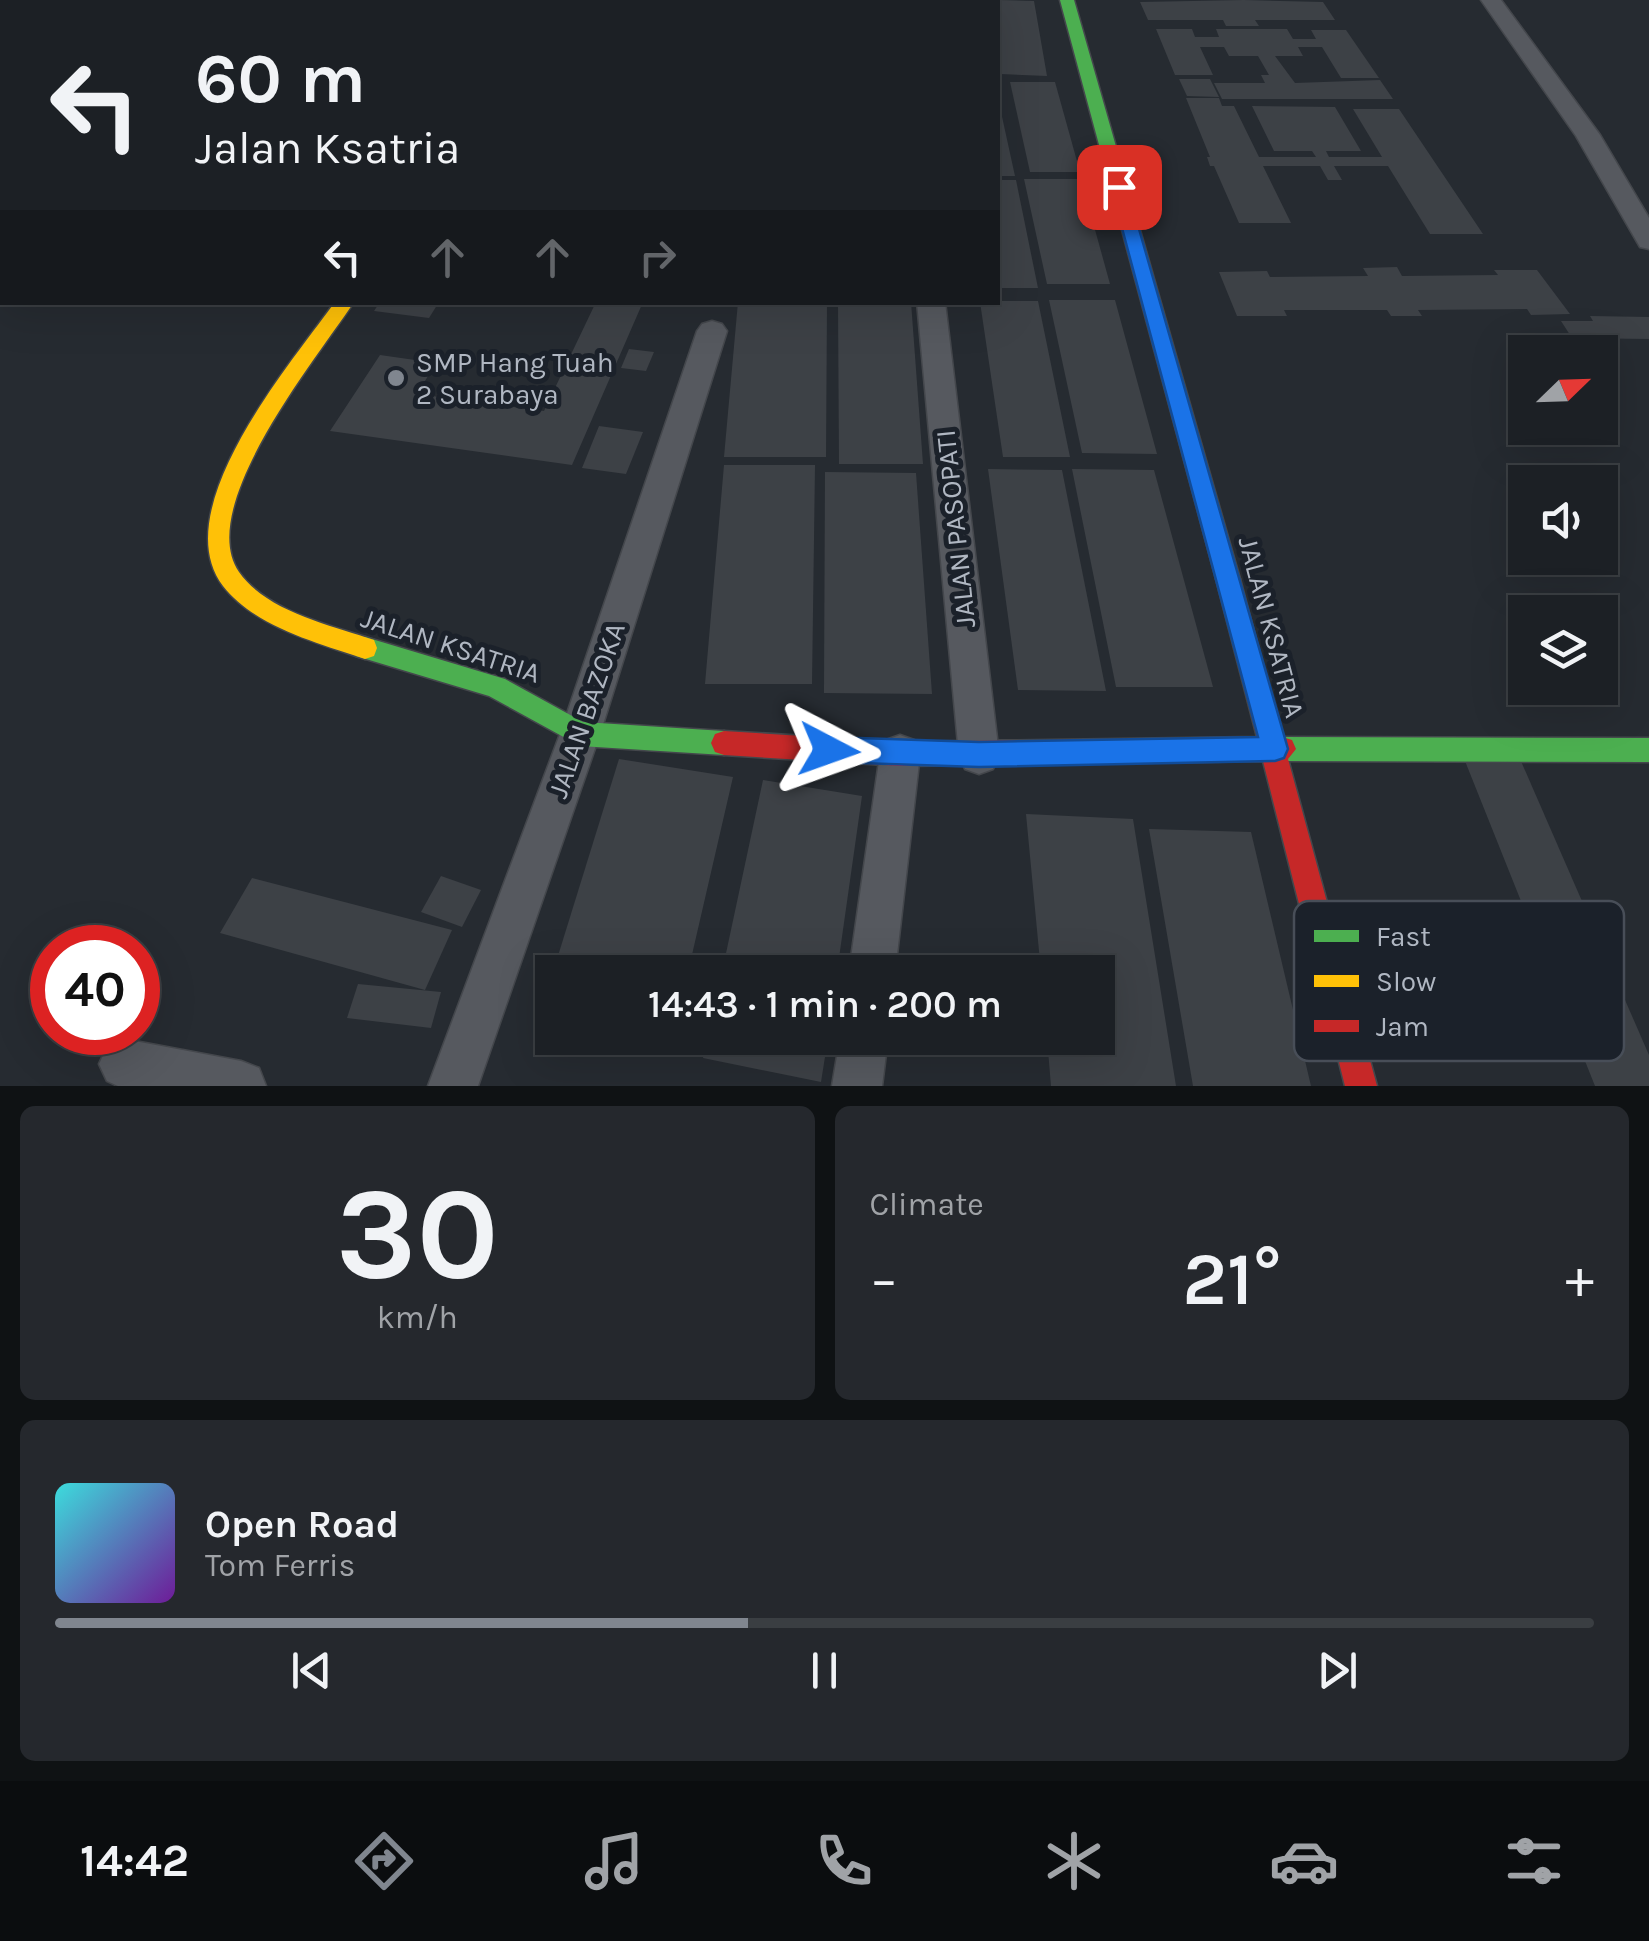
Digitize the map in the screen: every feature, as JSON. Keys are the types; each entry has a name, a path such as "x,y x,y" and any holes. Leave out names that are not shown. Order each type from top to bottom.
{"street":[{"name":"JALAN KSATRIA","path":"1067,0 1314,901"},
{"path":"1491,0 1588,135 1649,241"},
{"name":"JALAN KSATRIA","path":"343,305 250,445 222,510 217,551 236,586 282,618 329,636 469,677 539,705 580,734 900,754 1275,749"},
{"name":"JALAN PASOPATI","path":"931,305 979,755"},
{"name":"JALAN BAZOKA","path":"453,1086 580,734 712,331"},
{"path":"1275,749 1649,750"},
{"path":"874,955 900,754"},
{"path":"858,1086 862,1055"},
{"name":"JALAN KSATRIA","path":"1355,1061 1361,1086"},
{"path":"124,1064 241,1086"}],"building":[{"path":"1000,0 1034,1 1047,76 1000,74"},
{"path":"1140,2 1323,2 1335,20 1255,20 1259,26 1226,26 1223,20 1148,20"},
{"path":"1156,29 1192,29 1195,37 1219,37 1216,29 1287,29 1293,39 1316,39 1311,30 1346,30 1379,78 1341,78 1322,47 1298,47 1303,56 1275,56 1295,83 1380,80 1393,99 1222,99 1214,83 1265,83 1261,75 1269,75 1258,56 1229,56 1224,47 1200,47 1213,75 1175,75"},
{"path":"1179,79 1210,79 1219,97 1187,96"},
{"path":"1010,82 1055,82 1080,172 1030,172"},
{"path":"1186,98 1219,98 1222,106 1234,106 1259,157 1316,157 1312,151 1274,151 1252,106 1335,107 1361,151 1326,151 1329,157 1382,157 1353,109 1399,109 1483,234 1430,234 1388,166 1334,166 1342,180 1328,180 1320,166 1263,166 1291,223 1239,223 1214,166 1210,166"},
{"path":"1000,108 1015,176 1000,176"},
{"path":"1024,179 1081,179 1110,284 1047,284"},
{"path":"1000,180 1016,180 1038,288 1000,288"},
{"path":"1397,267 1402,276 1498,275 1494,270 1537,270 1570,314 1531,315 1527,309 1418,310 1422,316 1391,316 1387,310 1284,310 1287,316 1237,316 1219,272 1267,271 1270,277 1368,276 1363,268"},
{"path":"1049,300 1115,300 1157,454 1082,453"},
{"path":"1038,301 1070,457 1003,457 980,305 1000,305 1000,302"},
{"path":"378,305 437,305 429,318 374,311"},
{"name":"SMP Hang Tuah 2 Surabaya","path":"595,305 642,305 572,465 330,431 380,355 436,363 417,394 544,411"},
{"path":"738,305 827,305 826,457 724,457"},
{"path":"838,305 911,305 923,464 839,464"},
{"path":"1590,316 1649,317 1649,339 1570,335 1561,321 1593,321"},
{"path":"629,349 654,352 646,371 621,368"},
{"path":"599,426 643,432 626,474 582,468"},
{"path":"724,465 815,465 812,684 705,684"},
{"path":"988,469 1062,470 1106,691 1018,690"},
{"path":"1072,469 1154,470 1213,687 1116,687"},
{"path":"825,472 916,473 932,694 824,693"},
{"path":"1461,751 1517,752 1582,901 1521,901"},
{"path":"619,759 733,777 692,955 558,955"},
{"path":"763,780 862,796 839,955 726,955"},
{"path":"1026,814 1133,819 1176,1086 1051,1086 1048,1055 1115,1055 1115,955 1039,955"},
{"path":"1149,829 1251,832 1294,1014 1294,1061 1305,1061 1311,1086 1193,1086"},
{"path":"441,876 481,890 462,927 421,912"},
{"path":"252,878 452,930 425,990 220,933"},
{"path":"358,984 441,992 431,1028 347,1018"},
{"path":"1624,998 1649,1055 1649,1086 1595,1086 1585,1061 1624,1061"},
{"path":"704,1055 825,1055 821,1082 703,1058"}],"traffic: fast":[{"path":"1067,0 1228,579"},
{"path":"365,648 496,687 580,734 724,743"},
{"path":"1283,749 1649,750"}],"traffic: slow":[{"path":"343,305 253,436 220,515 218,550 230,578 258,603 292,621 365,648"}],"traffic: jam":[{"path":"1228,579 1312,901"},
{"path":"724,743 900,754 1283,749"},
{"path":"1354,1061 1361,1086"}],"place":[{"name":"SMP Hang Tuah 2 Surabaya","path":"396,378"}],"route":[{"path":"829,750 979,755 1275,749 1119,187"}]}
